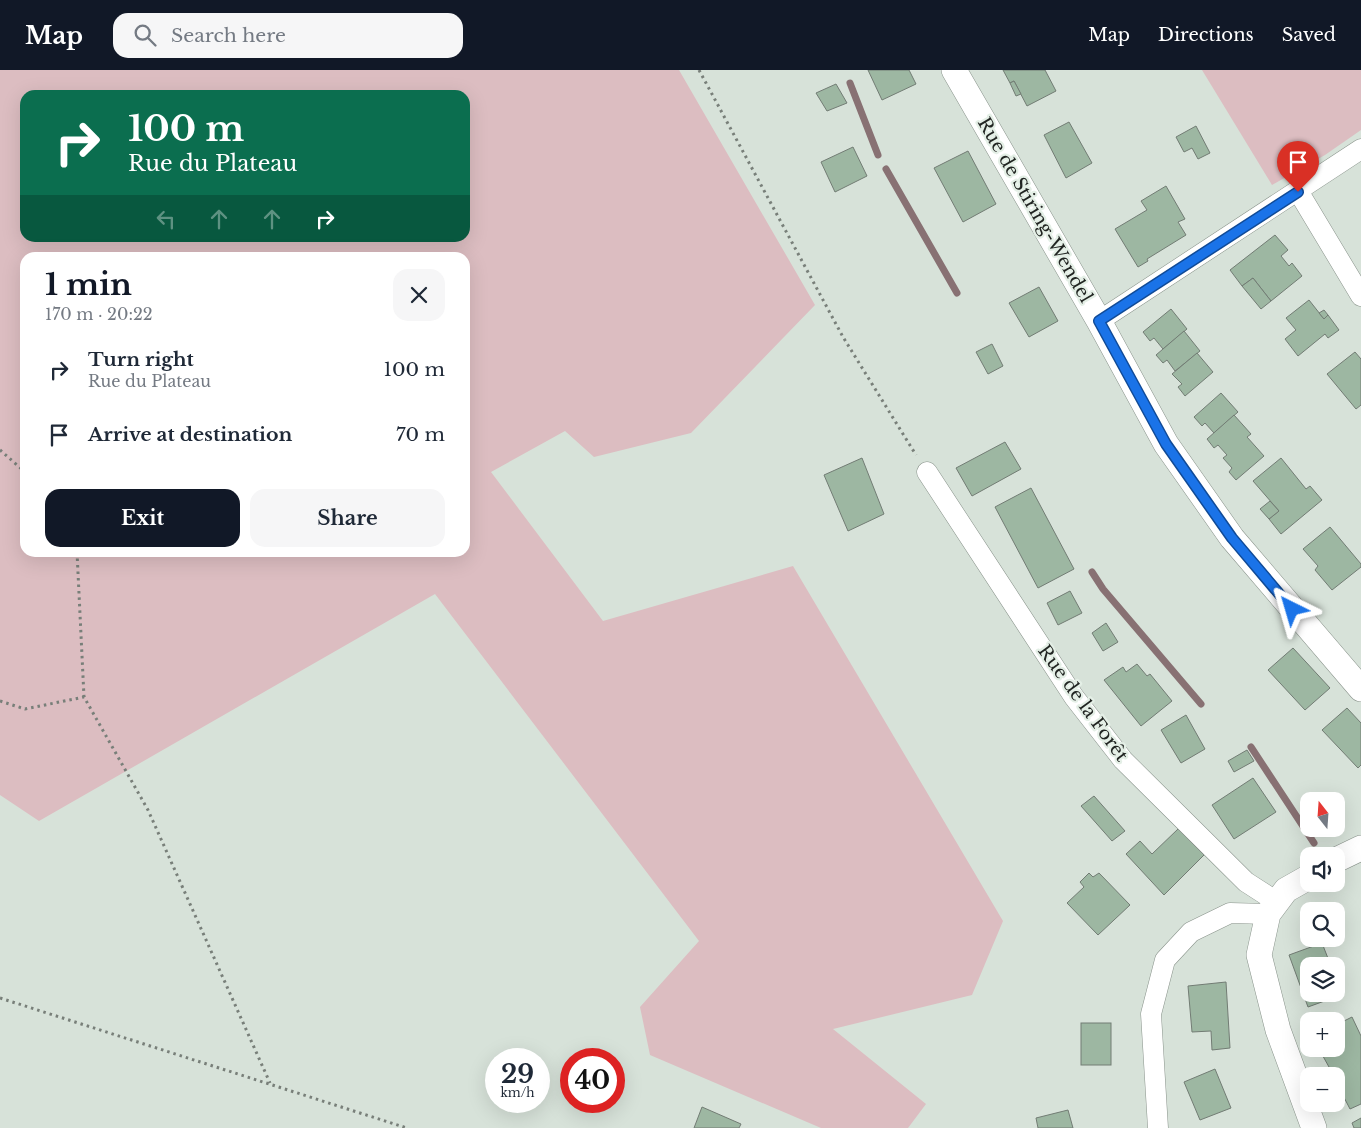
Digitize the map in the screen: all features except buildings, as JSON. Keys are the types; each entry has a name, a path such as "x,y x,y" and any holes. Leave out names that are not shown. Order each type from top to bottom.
{"street":[{"name":"Rue de Stiring-Wendel","path":"954,70 1099,321 1166,444 1232,538 1361,689"},
{"path":"1099,321 1361,149"},
{"path":"1298,192 1361,296"},
{"name":"Rue de la Forêt","path":"927,472 1074,697 1123,760 1272,908"},
{"path":"1345,856 1361,848"},
{"path":"1300,882 1286,890 1272,908 1259,955 1278,1030 1314,1128"},
{"path":"1158,1128 1151,1014 1165,960 1191,932 1230,913 1272,908"}],"path":[{"path":"699,70 843,337 927,472"},
{"path":"0,450 20,468"},
{"path":"77,557 84,697 148,810 270,1083"},
{"path":"0,701 25,709 84,697"},
{"path":"0,998 407,1128"}],"shaded area":[{"path":"0,70 679,70 815,305 691,433 594,457 565,431 491,472 603,621 793,566 1003,921 972,995 833,1029 926,1104 908,1128 821,1128 650,1055 640,1007 699,941 435,594 39,821 0,795"},
{"path":"1202,70 1361,70 1361,130 1325,155 1272,185"}],"waterway":[{"path":"850,83 878,155"},
{"path":"886,169 957,293"},
{"path":"1092,572 1103,589 1201,704"},
{"path":"1251,747 1314,843"}],"route":[{"path":"1292,609 1232,538 1166,444 1099,321 1298,192"}]}
